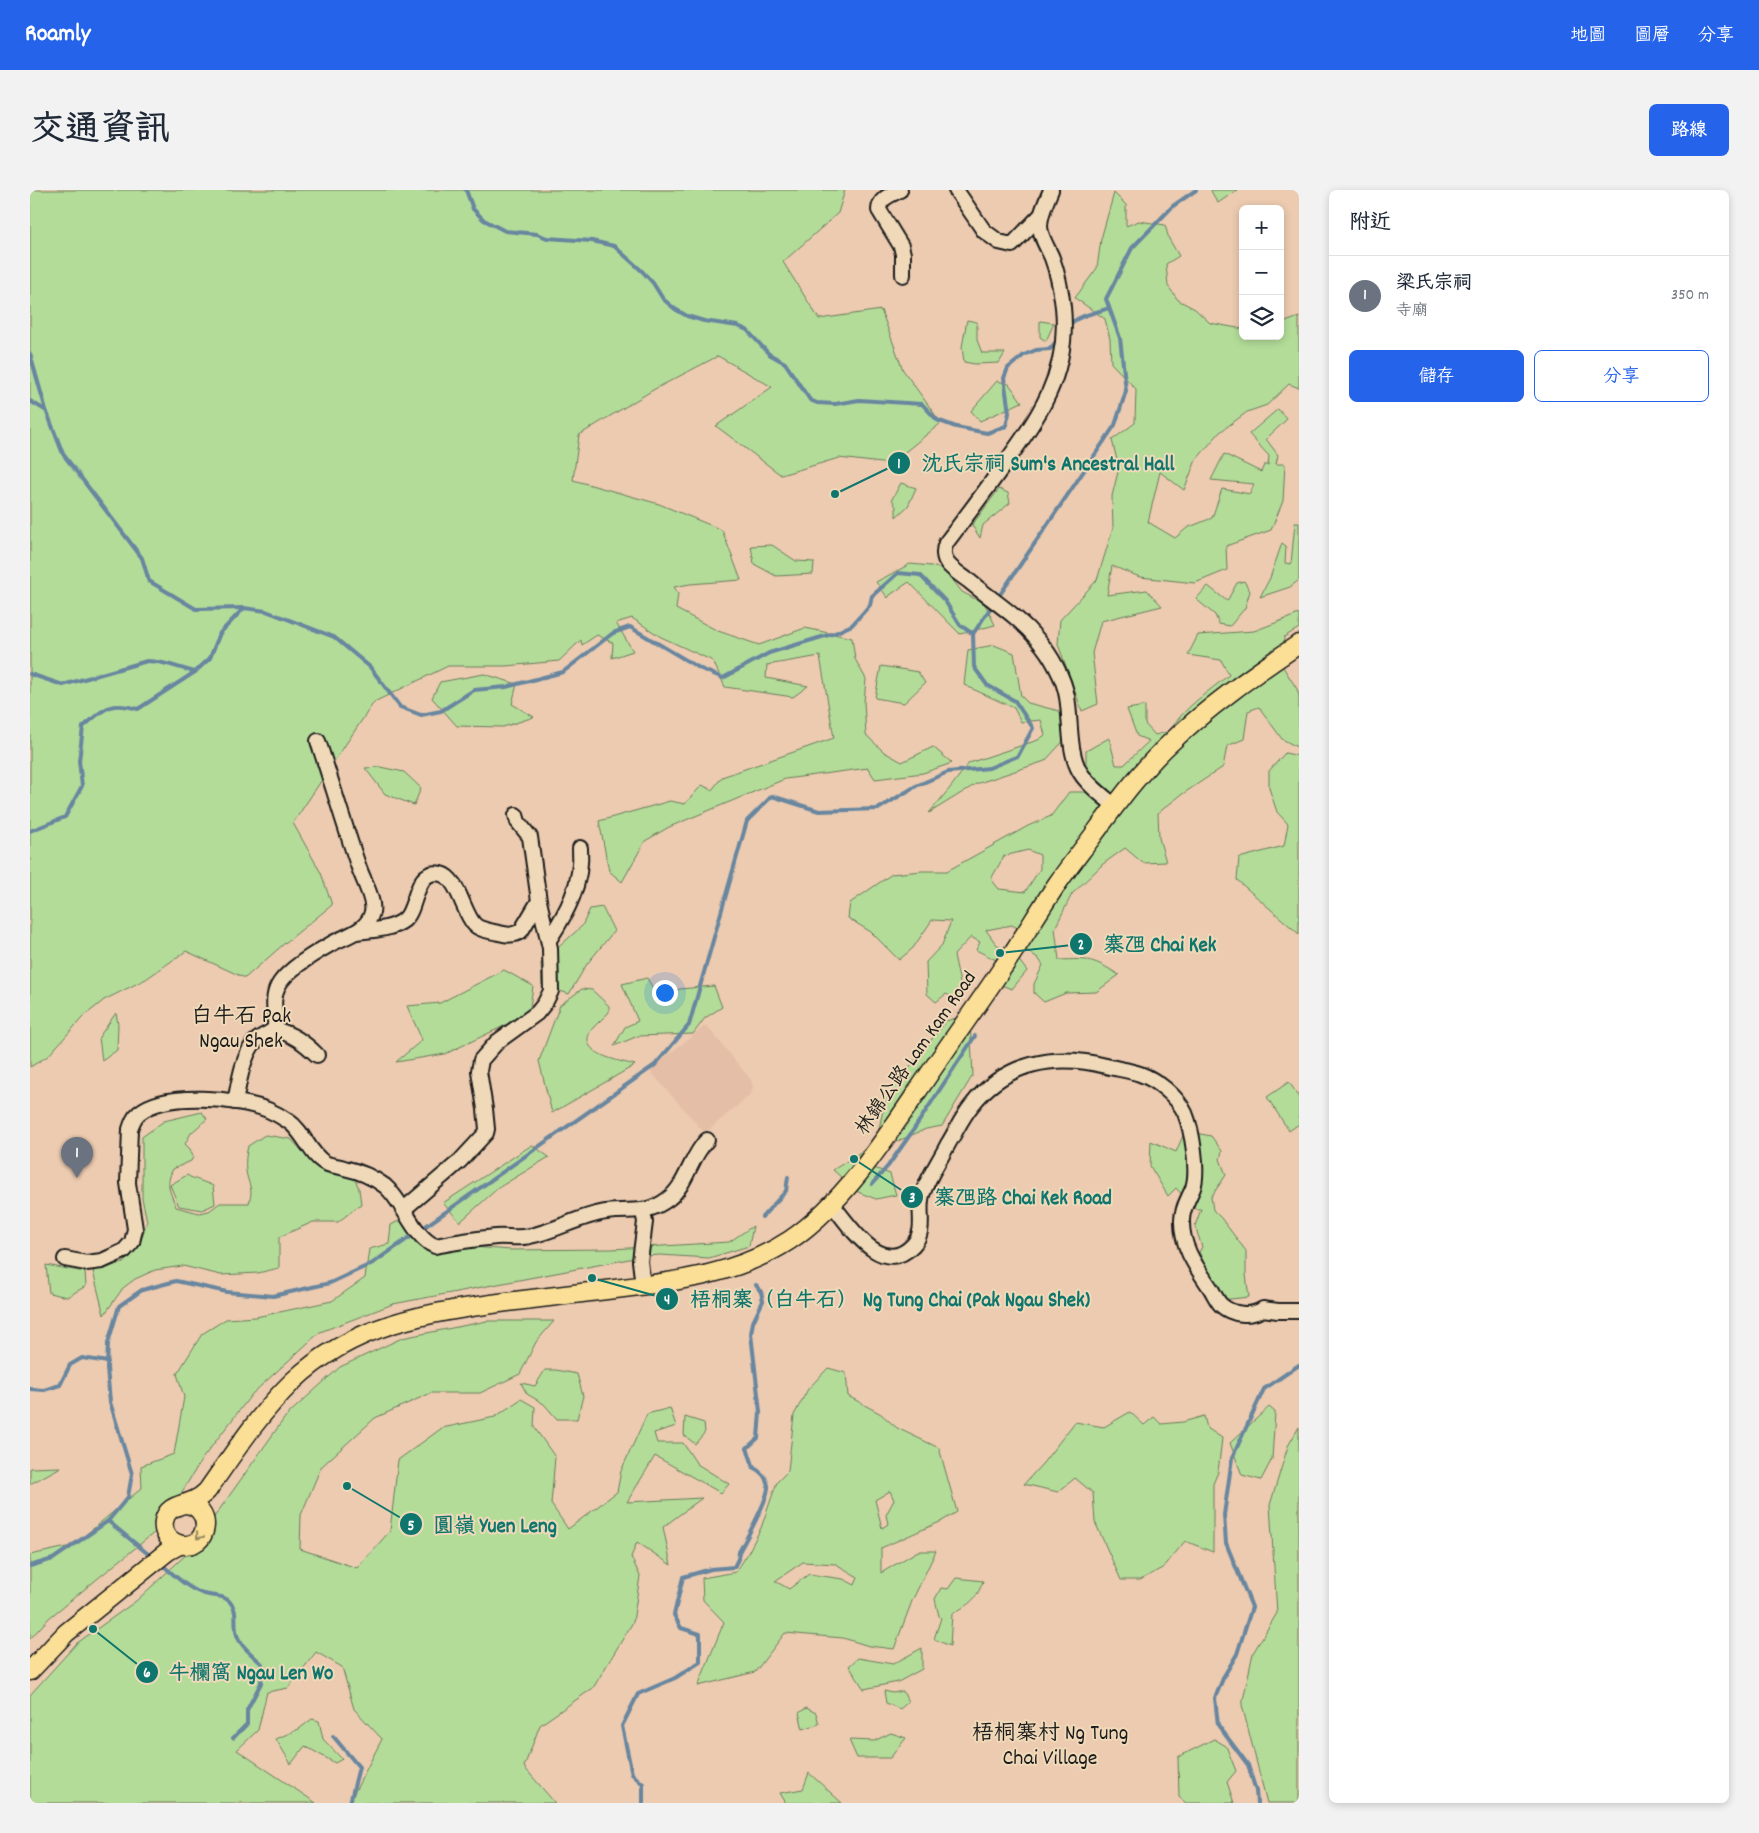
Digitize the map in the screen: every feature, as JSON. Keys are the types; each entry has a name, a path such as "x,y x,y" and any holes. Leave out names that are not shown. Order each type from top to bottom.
{"main road":[{"name":"林錦公路 Lam Kam Road","path":"150,1566 162,1545 165,1532 163,1524 165,1517 175,1506 195,1500 206,1491 260,1417 288,1386 316,1362 358,1335 418,1316 464,1308 643,1286 700,1276 730,1269 754,1260 794,1237 831,1203 864,1166 1003,968 1058,883 1131,785 1166,747 1220,701 1299,644"},
{"name":"林錦公路 Lam Kam Road","path":"30,1671 66,1633 168,1551 178,1545 193,1544 202,1535 205,1523 202,1514 206,1491"},
{"path":"184,1504 195,1507 202,1514"},
{"path":"165,1532 172,1542 178,1545"}],"street":[{"path":"900,190 881,201 879,210 901,246 903,254 902,275"},
{"path":"956,190 984,231 999,242 1012,245 1041,215"},
{"path":"1051,190 1041,215 1041,233 1056,272 1063,309 1063,337 1052,389 1038,416 946,543 944,554 948,564 1017,618 1039,641 1063,682 1067,696 1073,753 1079,771 1115,806"},
{"path":"235,1102 244,1063 253,1044 276,1026 274,1010 275,993 282,980 316,953 356,932 369,919 372,912 372,902 318,742"},
{"path":"404,1209 460,1161 486,1133 486,1109 479,1071 481,1060 497,1042 537,1013 548,999 551,991 549,940 538,901 530,837 518,822 516,816"},
{"path":"549,940 566,914 574,896 581,861 580,848"},
{"path":"356,932 388,928 403,921 407,917 423,880 431,874 443,874 452,881 473,924 505,935 517,934 521,931 538,901"},
{"path":"274,1029 285,1032 304,1042 317,1055"},
{"path":"831,1203 872,1250 885,1255 900,1253 913,1245 919,1236 922,1227 920,1206 923,1193 942,1156 968,1109 993,1084 1017,1069 1038,1062 1059,1060 1081,1061 1140,1074 1158,1084 1173,1097 1184,1111 1188,1123 1195,1149 1194,1186 1182,1219 1185,1242 1190,1259 1221,1305 1233,1313 1256,1313 1263,1309 1299,1311"},
{"path":"65,1259 86,1263 102,1261 124,1251 132,1242 135,1229 130,1199 128,1164 130,1129 132,1121 137,1114 150,1106 166,1102 198,1100 235,1102 267,1110 288,1121 295,1126 320,1159 327,1164 354,1171 374,1179 385,1186 404,1209 421,1237 435,1246 497,1237 519,1238 533,1236 576,1219 606,1212 634,1210 643,1212 658,1207 677,1192 678,1185 689,1170 697,1151 707,1140"},
{"path":"643,1212 645,1222 640,1261 643,1286"}],"shaded area":[{"path":"706,1025 751,1080 753,1087 750,1095 705,1133 649,1070"}],"green space":[{"path":"30,190 845,190 838,213 783,262 819,319 881,310 903,370 941,423 890,464 839,458 781,475 716,426 772,387 718,356 653,390 579,435 573,480 659,504 722,530 741,580 674,587 678,593 676,609 718,631 759,645 805,628 852,638 855,659 866,679 864,702 866,735 884,752 902,762 933,747 952,763 923,773 875,779 868,768 785,779 669,827 645,841 622,882 609,871 599,821 670,801 685,804 702,785 712,790 722,777 834,738 820,656 767,665 766,678 808,686 793,697 725,687 713,661 661,637 632,618 616,623 633,651 612,658 613,643 597,635 582,645 581,640 559,661 506,666 448,666 374,702 293,823 321,873 332,905 245,978 186,951 146,979 104,1000 83,1017 48,1056 30,1067"},
{"path":"1212,190 1237,190 1218,203"},
{"path":"1114,193 1126,205 1126,226 1139,221 1165,225 1169,239 1179,256 1166,264 1168,286 1178,300 1195,309 1210,323 1239,328 1239,340 1284,340 1284,323 1299,317 1299,388 1289,384 1267,405 1247,412 1220,432 1196,460 1184,490 1160,472 1148,522 1175,538 1187,528 1212,518 1222,489 1250,494 1254,484 1211,480 1224,454 1261,472 1264,465 1268,465 1269,456 1249,434 1278,409 1287,419 1266,439 1278,455 1276,464 1285,464 1283,501 1271,530 1226,546 1227,570 1195,583 1140,577 1112,566 1107,595 1147,590 1162,606 1101,621 1092,653 1098,704 1082,711 1058,644 1060,620 1097,580 1113,528 1112,496 1119,468 1112,440 1135,423 1136,389 1111,363 1110,339 1105,319 1075,298 1097,268 1101,239"},
{"path":"967,320 977,322 977,340 982,353 1005,353 999,363 975,364 964,362 962,347"},
{"path":"1040,321 1054,323 1046,341 1040,337"},
{"path":"997,381 1009,384 1022,402 980,421 971,411"},
{"path":"901,483 916,488 908,506 896,517 896,507 892,499"},
{"path":"999,489 1008,493 1010,503 983,525 980,538 972,525"},
{"path":"1295,523 1299,523 1299,580 1290,587 1260,597 1270,578 1282,543 1286,546 1285,563 1291,564"},
{"path":"772,545 796,561 814,562 813,574 776,576 754,564 751,546"},
{"path":"910,564 931,566 945,570 962,592 985,604 995,625 960,634 909,582 888,598 876,582"},
{"path":"1244,581 1250,591 1245,608 1230,626 1219,624 1215,615 1196,599 1208,586 1227,601 1237,583"},
{"path":"1299,614 1299,628 1284,637 1283,667 1297,689 1299,696 1299,739 1297,747 1282,739 1259,707 1248,711 1244,739 1227,746 1223,767 1158,813 1159,838 1166,862 1143,863 1125,848 1103,864 1072,894 1055,928 1059,960 1090,961 1103,965 1119,975 1096,992 1066,993 1044,1002 1034,993 1034,984 1043,965 1038,958 1026,950 1023,931 1012,925 986,930 996,944 1018,959 1027,971 1012,989 998,984 1002,963 976,950 980,942 971,937 954,955 961,988 961,1001 946,994 936,1002 927,994 926,962 942,945 951,921 932,920 913,948 899,960 871,932 848,918 850,903 892,874 947,871 1028,826 1051,816 1069,792 1095,792 1086,772 1086,751 1109,738 1116,765 1124,765 1149,741 1137,736 1127,709 1145,706 1145,724 1155,735 1170,731 1189,707 1229,675 1221,660 1188,655 1198,635 1254,631","holes":["1028,850 1040,855 1040,869 1025,892 999,889 991,879 1004,856"]},
{"path":"994,645 1014,653 1021,696 1028,703 1063,712 1068,736 1045,761 976,784 929,813 969,763 1038,740 1045,735 1041,720 1021,722 1014,708 964,685 968,650"},
{"path":"881,666 918,672 925,683 904,703 875,698"},
{"path":"484,674 517,684 512,704 534,717 503,727 457,726 432,698 440,682"},
{"path":"1285,753 1299,756 1299,934 1237,880 1239,858 1284,846 1288,824 1277,812 1269,788 1269,771"},
{"path":"380,767 404,772 421,788 414,805 385,794 365,768"},
{"path":"602,907 614,931 587,964 569,994 542,985 541,963 582,926 590,909"},
{"path":"504,970 533,986 529,1014 445,1054 396,1062 422,1040 407,1006 440,1003"},
{"path":"647,978 657,995 680,989 714,986 722,1007 705,1018 693,1034 638,1036 614,1046 625,1027 638,1021 622,984"},
{"path":"582,989 592,990 609,1006 609,1012 592,1029 588,1038 589,1045 602,1055 635,1065 552,1113 539,1061 560,1005"},
{"path":"116,1013 118,1024 117,1050 102,1061 99,1037"},
{"path":"963,1016 970,1023 973,1075 942,1126 926,1129 898,1141 884,1133 869,1166 890,1174 896,1195 876,1199 858,1192 833,1170 876,1142 886,1097 946,1021"},
{"path":"1289,1082 1299,1097 1299,1124 1289,1131 1267,1097"},
{"path":"202,1112 207,1119 191,1133 185,1144 190,1149 193,1157 191,1161 173,1169 169,1179 170,1192 176,1207 199,1213 209,1211 220,1203 249,1203 251,1190 246,1164 248,1146 265,1135 291,1139 314,1164 355,1179 359,1189 361,1204 338,1222 313,1222 279,1237 279,1268 258,1273 221,1275 183,1266 155,1270 135,1279 123,1288 104,1315 93,1271 123,1263 139,1247 147,1221 142,1198 142,1137 164,1121"},
{"path":"1185,1131 1211,1136 1222,1151 1220,1159 1226,1175 1211,1197 1213,1210 1246,1251 1246,1275 1249,1297 1221,1300 1199,1252 1202,1247 1195,1226 1201,1209 1195,1209 1176,1188 1168,1196 1150,1166 1151,1141 1176,1152"},
{"path":"532,1145 549,1157 498,1188 460,1222 443,1203"},
{"path":"187,1175 213,1186 215,1204 202,1210 179,1206 170,1185"},
{"path":"408,1216 423,1243 511,1250 612,1249 729,1242 753,1226 749,1246 709,1258 645,1256 393,1304 320,1332 252,1394 202,1459 160,1528 49,1618 30,1639 30,1555 72,1546 142,1488 141,1466 174,1454 184,1397 177,1374 202,1334 226,1319 256,1317 332,1301 365,1278 369,1249 389,1244 391,1225"},
{"path":"46,1265 85,1272 86,1286 67,1297 49,1293"},
{"path":"487,1321 554,1321 536,1342 520,1374 480,1393 431,1393 375,1418 321,1467 301,1515 300,1549 357,1568 390,1531 398,1460 442,1428 495,1417 521,1399 535,1407 534,1427 555,1457 551,1504 568,1529 617,1492 621,1471 647,1414 670,1408 676,1426 654,1433 657,1443 683,1443 697,1464 729,1484 721,1493 655,1456 627,1502 702,1498 663,1527 671,1565 637,1542 631,1557 640,1576 633,1622 593,1688 540,1725 524,1767 555,1803 349,1803 382,1739 354,1709 342,1667 316,1652 288,1688 267,1692 258,1730 237,1750 316,1803 30,1803 30,1695 77,1643 136,1601 190,1551 286,1416 340,1367 402,1338"},
{"path":"828,1368 846,1373 848,1396 881,1414 897,1428 939,1448 957,1512 942,1521 881,1548 881,1573 918,1551 936,1551 912,1601 894,1649 869,1646 843,1638 785,1633 755,1672 698,1686 724,1622 703,1600 702,1578 736,1572 747,1555 761,1528 777,1482 788,1471 794,1415 808,1389","holes":["890,1491 894,1500 886,1515 888,1524 882,1528 875,1500","803,1562 836,1564 858,1577 855,1585 843,1579 809,1574 789,1589 775,1581"]},
{"path":"545,1370 577,1374 583,1396 577,1419 557,1419 544,1404 527,1394 521,1383 535,1386"},
{"path":"1269,1407 1275,1412 1272,1459 1261,1480 1242,1475 1230,1443"},
{"path":"1130,1412 1144,1425 1154,1417 1161,1424 1183,1422 1204,1416 1207,1428 1222,1438 1218,1472 1213,1484 1213,1552 1185,1541 1164,1567 1140,1580 1121,1580 1095,1522 1093,1493 1075,1478 1058,1492 1024,1484 1075,1422 1104,1427"},
{"path":"685,1417 704,1423 705,1432 695,1444 684,1435"},
{"path":"1299,1427 1299,1803 1267,1803 1242,1705 1253,1653 1277,1613 1270,1505 1288,1446"},
{"path":"61,1467 30,1484 30,1468"},
{"path":"956,1578 983,1581 978,1593 971,1601 952,1614 950,1646 934,1639 941,1618 935,1599 941,1588 948,1589"},
{"path":"922,1648 922,1669 898,1682 864,1689 849,1666 858,1658 893,1664"},
{"path":"884,1691 893,1693 903,1691 908,1702 900,1709 886,1703"},
{"path":"806,1708 816,1713 819,1724 803,1729 799,1713"},
{"path":"312,1719 319,1721 323,1739 342,1759 335,1763 305,1746 291,1764 276,1739 299,1729"},
{"path":"891,1733 906,1738 890,1758 857,1758 849,1740 874,1741"},
{"path":"1214,1739 1226,1746 1236,1771 1227,1782 1234,1803 1186,1803 1179,1797 1178,1757"},
{"path":"809,1773 842,1803 786,1803 780,1793 803,1789"}],"waterway":[{"path":"466,190 473,209 484,220 505,231 537,234 547,238 592,241 614,246 642,271 653,283 663,299 675,309 687,316 704,321 738,326 747,330 769,354 785,363 810,400 817,403 835,404 859,400 922,404 937,420 956,427 987,433 1006,426 1009,413 1004,378 1008,368 1024,355 1036,350 1050,349 1058,339"},
{"path":"997,599 1115,425 1126,391 1120,338 1106,299 1132,248 1173,206 1196,190"},
{"path":"1068,326 1082,317 1109,308"},
{"path":"30,354 46,410 63,454 142,558 149,581 196,609 244,608"},
{"path":"30,401 45,410"},
{"path":"30,674 63,685 147,661 165,663 195,672 210,658 220,633 244,608 266,611 334,637 370,667 400,707 421,715 441,711 474,690 506,687 563,672 613,633 630,627 701,669 723,678 769,653 835,633 852,625 870,605 872,596 898,573 920,575 945,601 960,625 973,634"},
{"path":"30,1566 53,1559 108,1521 128,1497 132,1474 110,1402 107,1368 108,1343 119,1306 142,1290 176,1281 227,1292 273,1296 330,1283 373,1263 655,1065 689,1025 747,821 772,796 819,811 878,809 916,786 948,772 989,768 1018,756 1033,728 1015,701 987,685 974,667 973,634 993,604"},
{"path":"30,831 65,817 82,786 79,761 83,727 102,711 114,706 138,709 195,672"},
{"path":"872,1184 888,1166 912,1132 975,1036"},
{"path":"762,1217 786,1191 788,1177"},
{"path":"643,1803 643,1784 632,1774 622,1726 638,1694 675,1678 700,1662 700,1634 681,1628 674,1615 683,1577 711,1569 734,1567 767,1492 766,1480 754,1468 747,1448 758,1438 760,1412 751,1334 753,1322 763,1301 761,1292 756,1285"},
{"path":"30,1389 44,1390 60,1385 70,1365 82,1358 108,1362"},
{"path":"1257,1803 1256,1791 1248,1765 1218,1725 1215,1698 1224,1676 1237,1654 1252,1607 1226,1543 1224,1515 1232,1458 1264,1389 1299,1365"},
{"path":"108,1521 153,1558"},
{"path":"161,1564 195,1590 212,1596 222,1597 230,1602 235,1614 236,1631 239,1639 244,1647 262,1664 261,1683 247,1710 247,1724 233,1738"},
{"path":"333,1736 359,1767 350,1803"}],"place":[{"name":"沈氏宗祠 Sum's Ancestral Hall","path":"835,494"},
{"name":"寨乪 Chai Kek","path":"1000,953"},
{"name":"寨乪路 Chai Kek Road","path":"854,1159"},
{"name":"梁氏宗祠","path":"77,1178"},
{"name":"梧桐寨（白牛石） Ng Tung Chai (Pak Ngau Shek)","path":"592,1278"},
{"name":"圓嶺 Yuen Leng","path":"347,1486"},
{"name":"牛欄窩 Ngau Len Wo","path":"93,1629"}],"district":[{"name":"白牛石 Pak Ngau Shek","path":"241,1030"},
{"name":"梧桐寨村 Ng Tung Chai Village","path":"1050,1746"}]}
